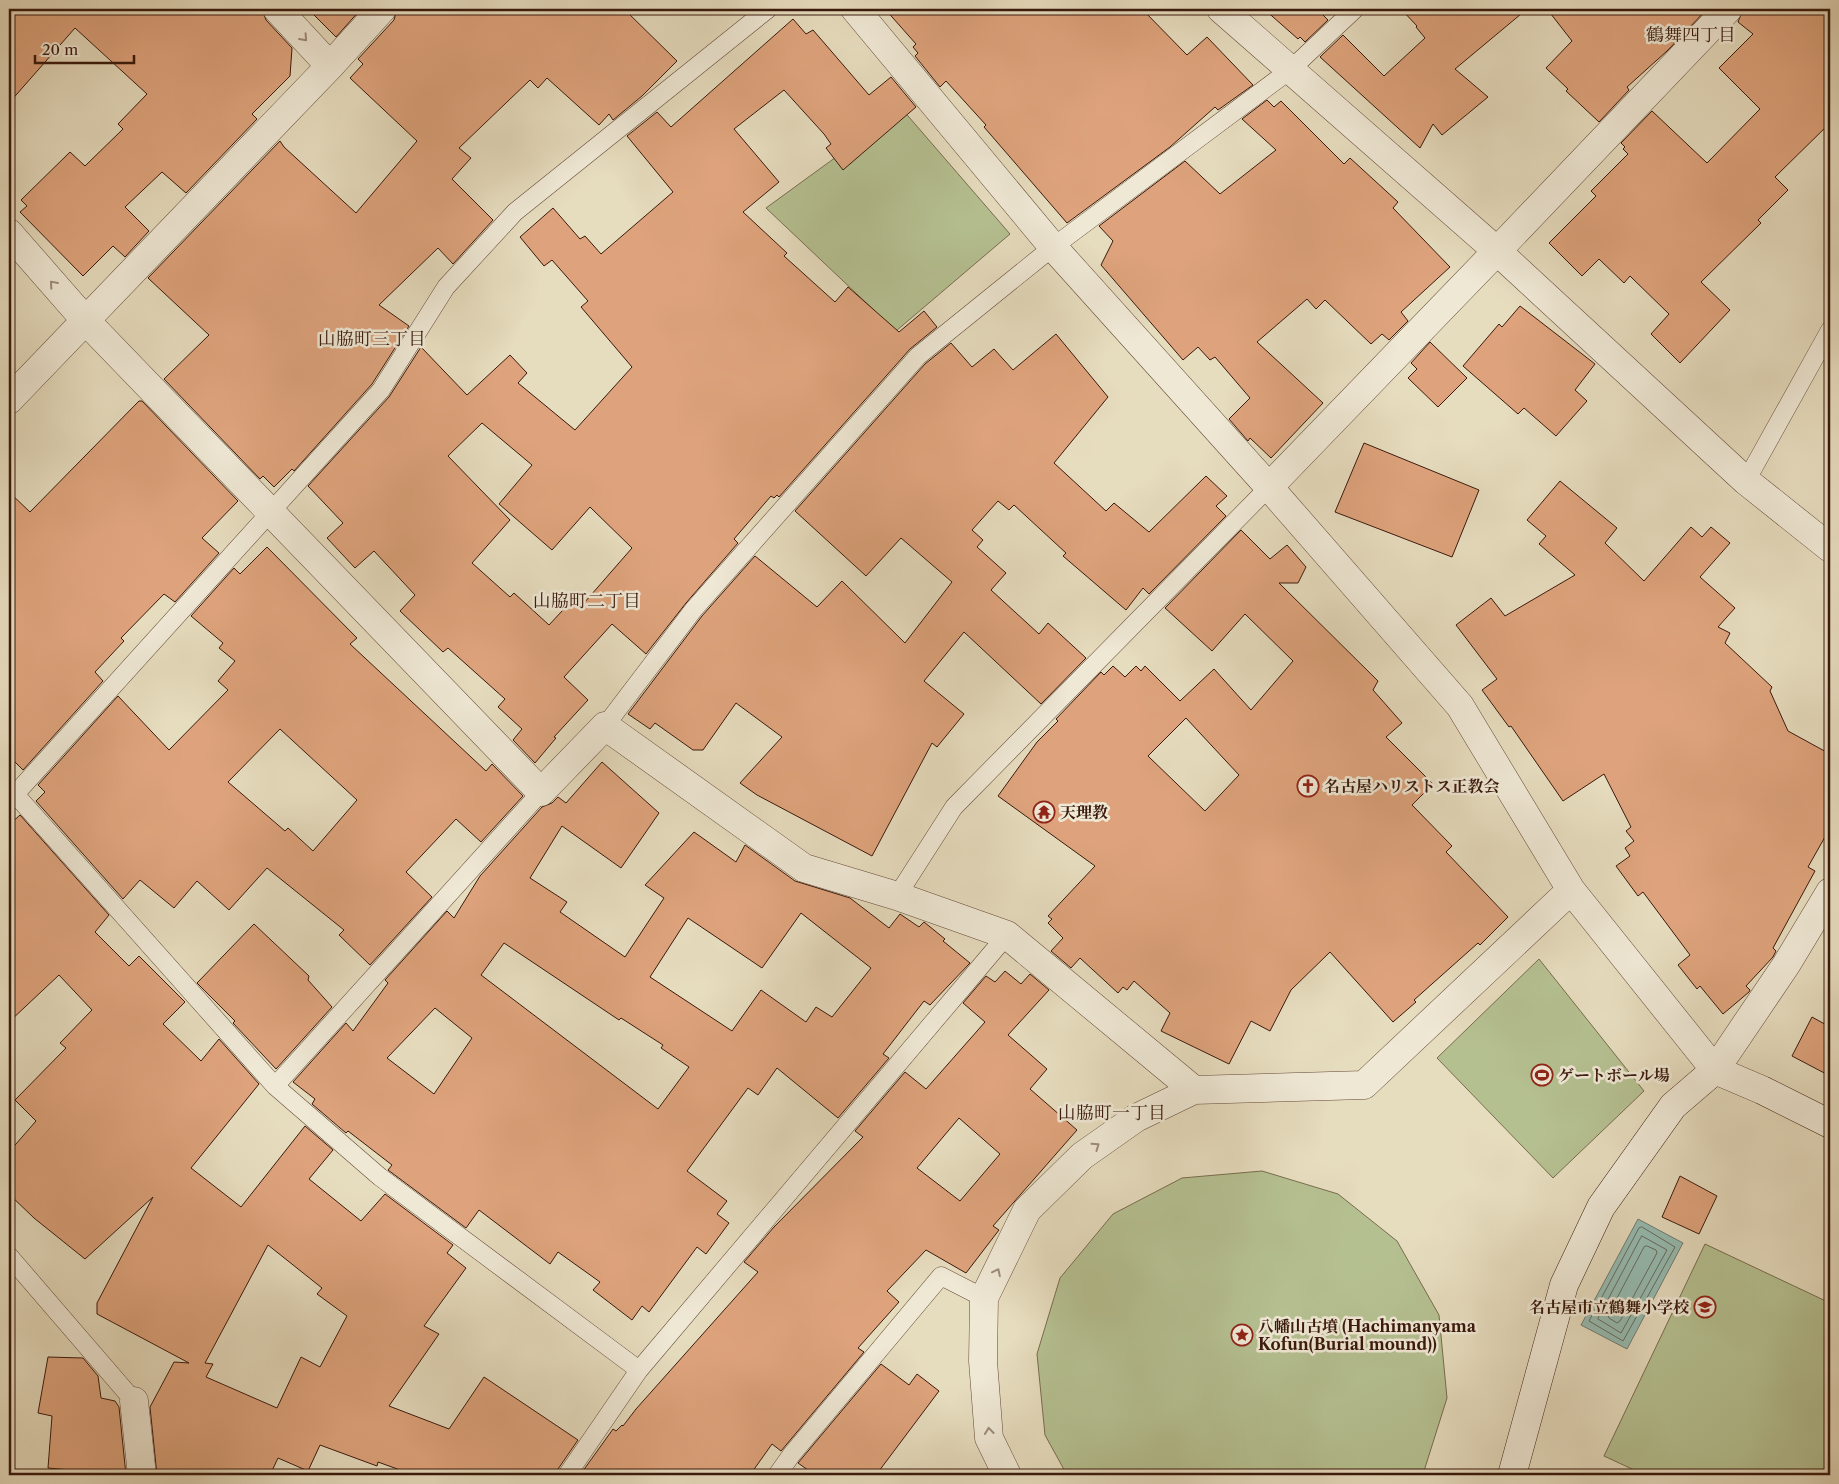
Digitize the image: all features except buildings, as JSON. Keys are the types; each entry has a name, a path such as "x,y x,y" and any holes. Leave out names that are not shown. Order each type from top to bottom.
{"street":[{"path":"277,9 330,66"},
{"path":"9,400 330,66 382,9"},
{"path":"855,9 1053,247 1269,487 1460,706 1571,890 1715,1070 1762,1090 1830,1124"},
{"path":"1221,9 1497,251 1746,481 1830,548"},
{"path":"1269,487 1728,9"},
{"path":"9,233 86,321 541,792 605,726 804,868 897,896 1007,935 1194,1090"},
{"path":"1007,1475 989,1438 983,1361 984,1298 1027,1210 1082,1156 1136,1118 1194,1090 1364,1085 1571,890"},
{"path":"1512,1475 1564,1285 1601,1207 1673,1106 1715,1070 1786,965 1830,892"},
{"path":"134,1400 142,1475"}],"lane":[{"path":"639,1370 380,1178 275,1086 13,790 381,390 446,286 515,212 768,9"},
{"path":"605,726 694,609 918,356 1053,247 1290,70 1356,9"},
{"path":"1746,481 1830,330"},
{"path":"897,896 954,807 1269,487"},
{"path":"275,1086 541,792"},
{"path":"567,1475 639,1370 1007,935"},
{"path":"9,1256 134,1400"},
{"path":"777,1475 792,1454 942,1276 984,1298"}],"green space":[{"path":"902,109 1010,234 896,331 766,208"},
{"name":"ゲートボール場","path":"1539,959 1644,1091 1553,1178 1437,1058"},
{"name":"八幡山古墳 (Hachimanyama Kofun(Burial mound))","path":"1262,1171 1338,1194 1397,1241 1439,1315 1447,1398 1424,1471 1421,1475 1067,1475 1045,1435 1037,1354 1060,1278 1113,1214 1182,1178"},
{"path":"1705,1244 1830,1303 1830,1475 1645,1475 1604,1456"}],"water":[{"path":"1638,1219 1683,1243 1627,1349 1581,1325"}],"place":[{"name":"名古屋ハリストス正教会","path":"1308,786"},
{"name":"天理教","path":"1044,812"},
{"name":"ゲートボール場","path":"1542,1075"},
{"name":"名古屋市立鶴舞小学校","path":"1705,1307"},
{"name":"八幡山古墳 (Hachimanyama Kofun(Burial mound))","path":"1242,1335"}],"district":[{"name":"鶴舞四丁目","path":"1691,35"},
{"name":"山脇町三丁目","path":"372,339"},
{"name":"山脇町二丁目","path":"587,601"},
{"name":"山脇町一丁目","path":"1112,1113"}]}
